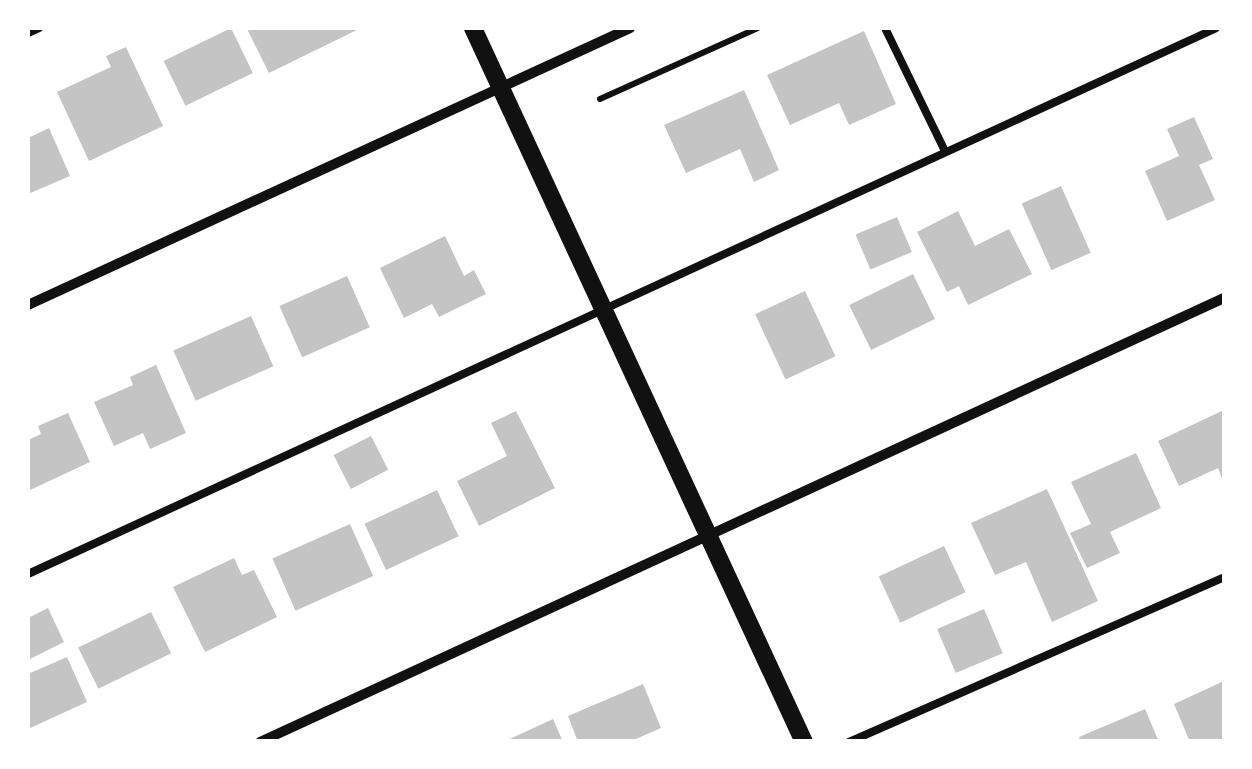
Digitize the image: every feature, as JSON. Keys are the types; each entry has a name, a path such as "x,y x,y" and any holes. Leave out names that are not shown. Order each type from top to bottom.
{"street":[{"path":"473,28 804,742"},
{"path":"28,305 630,28"},
{"path":"260,742 1224,298"}],"lane":[{"path":"28,33 40,28"},
{"path":"885,28 945,151"},
{"path":"28,574 1216,28"},
{"path":"849,742 1224,577"}],"path":[{"path":"600,100 758,28"}],"building":[{"path":"231,28 253,73 186,106 164,61"},
{"path":"361,28 269,73 247,29"},
{"path":"864,31 896,104 849,125 839,103 790,125 767,75"},
{"path":"126,47 163,126 89,161 57,92 111,67 106,56"},
{"path":"744,90 779,170 754,182 740,149 686,173 664,125"},
{"path":"1194,117 1213,159 1199,165 1215,200 1167,221 1145,171 1179,156 1167,129"},
{"path":"49,128 70,176 28,194 28,138"},
{"path":"1061,186 1091,253 1051,270 1022,203"},
{"path":"958,211 975,246 1009,229 1032,274 968,305 959,286 947,292 917,232"},
{"path":"897,217 912,252 870,270 856,235"},
{"path":"445,236 464,276 474,270 486,294 439,317 432,304 404,318 380,268"},
{"path":"913,274 935,319 871,350 849,305"},
{"path":"347,276 370,327 302,357 279,306"},
{"path":"805,291 835,356 786,379 755,314"},
{"path":"251,316 273,366 196,401 173,351"},
{"path":"156,365 186,433 150,449 143,433 114,446 94,402 133,385 130,377"},
{"path":"1224,410 1224,484 1218,468 1179,486 1158,441"},
{"path":"516,411 555,488 479,526 457,481 507,456 491,423"},
{"path":"68,413 90,462 28,491 28,440 41,434 38,426"},
{"path":"371,436 388,470 351,489 334,455"},
{"path":"1136,453 1161,508 1110,532 1120,553 1087,568 1070,533 1091,524 1071,482"},
{"path":"1047,489 1098,601 1052,622 1026,562 995,575 971,523"},
{"path":"437,490 459,536 386,570 364,524"},
{"path":"350,524 373,576 296,611 272,559"},
{"path":"944,546 966,592 900,623 879,576"},
{"path":"234,558 242,575 254,570 277,617 205,652 173,587"},
{"path":"48,608 64,642 28,660 28,618"},
{"path":"984,609 1003,653 956,673 937,629"},
{"path":"151,612 171,653 98,689 78,648"},
{"path":"67,657 87,702 28,729 28,674"},
{"path":"1224,681 1224,742 1190,742 1174,704"},
{"path":"643,684 661,728 629,742 578,742 568,716"},
{"path":"1145,709 1159,742 1081,742 1079,737"},
{"path":"553,719 563,742 503,742"}]}
